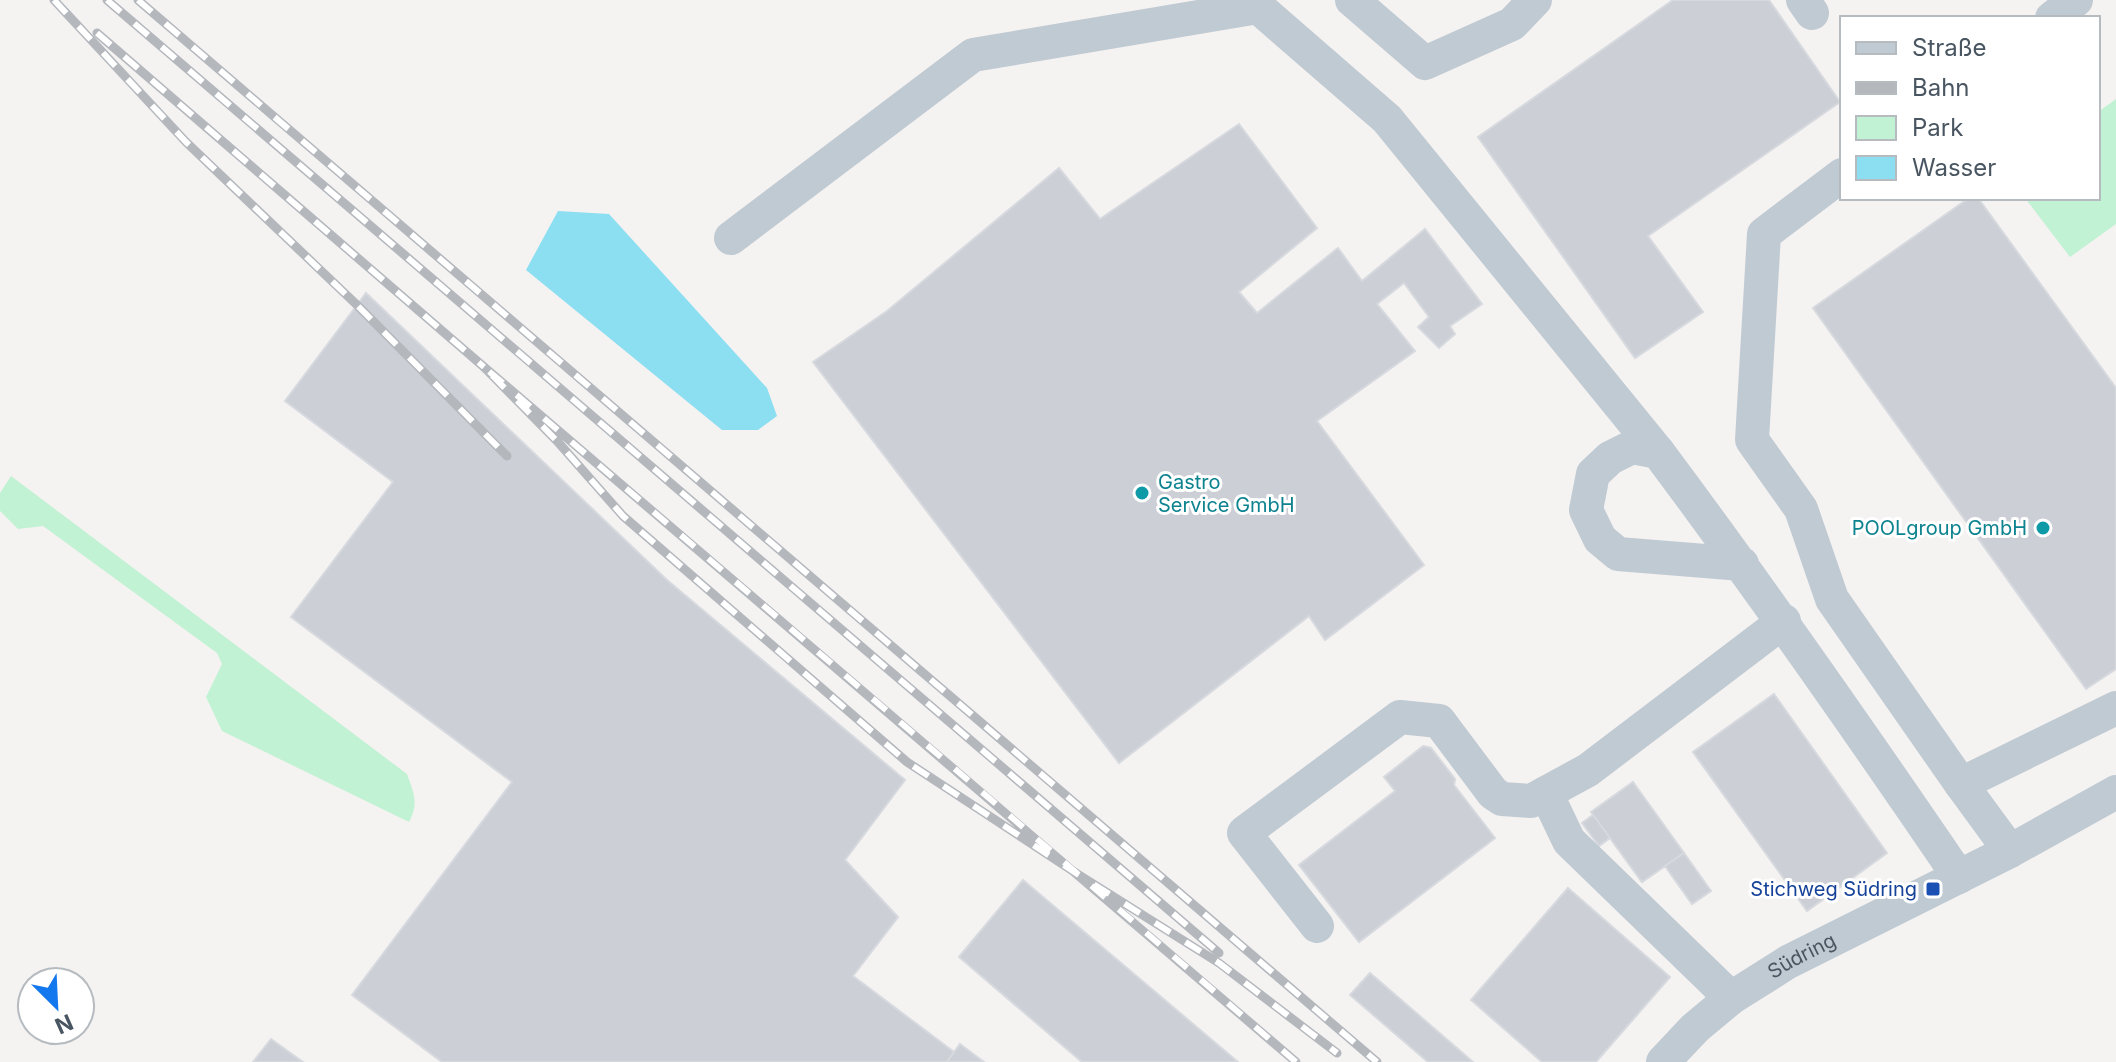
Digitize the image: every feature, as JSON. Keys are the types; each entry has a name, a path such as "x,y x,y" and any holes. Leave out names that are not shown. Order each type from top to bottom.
{"street":[{"path":"1352,0 1425,63 1512,24 1535,0"},
{"path":"2055,16 2076,0"},
{"path":"731,238 973,55 1258,7 1387,119 1658,452 1784,621 1959,877"},
{"path":"1840,177 1764,234 1752,440 1801,509 1832,599 2010,851"},
{"path":"1658,452 1632,447 1610,458 1593,474 1586,510 1600,539 1618,554 1742,564"},
{"path":"1317,926 1244,833 1400,717 1439,721 1493,793 1502,799 1531,801 1588,770 1784,621"},
{"path":"1961,784 2116,708"},
{"name":"Südring","path":"1663,1062 1695,1028 1731,998 1788,962 2010,851 2116,792"},
{"path":"1546,793 1569,841 1731,998"}],"green space":[{"path":"2116,99 2116,224 2070,257 2027,200 2100,200 2100,111"},
{"path":"11,476 407,774 415,804 409,822 222,731 206,697 222,664 217,653 43,526 18,529 0,511 0,493"}],"water":[{"path":"558,211 609,214 767,388 777,416 758,430 722,430 526,270"}],"building":[{"path":"1673,0 1769,0 1840,102 1648,236 1703,312 1635,358 1478,137"},
{"name":"Gastro Service GmbH","path":"1239,124 1317,228 1239,292 1257,313 1338,248 1362,281 1425,229 1482,304 1450,326 1455,334 1439,348 1418,327 1429,317 1404,283 1377,304 1415,351 1317,421 1424,565 1325,640 1309,616 1119,763 813,362 887,311 1059,168 1100,219"},
{"name":"POOLgroup GmbH","path":"1966,200 1979,200 2116,388 2116,669 2086,689 1813,308"},
{"path":"366,293 667,580 905,780 845,860 898,917 853,976 954,1052 947,1062 442,1062 352,995 512,782 291,617 393,482 285,401"},
{"path":"1774,694 1887,853 1807,911 1693,752"},
{"path":"1423,746 1431,748 1455,779 1454,785 1495,838 1359,942 1299,865 1395,791 1384,777"},
{"path":"1633,782 1684,853 1642,882 1591,812"},
{"path":"1593,815 1610,838 1599,846 1582,823"},
{"path":"1684,853 1711,891 1692,904 1665,866"},
{"path":"1023,880 1238,1062 1082,1062 959,957"},
{"path":"1568,888 1670,977 1596,1062 1542,1062 1471,1000"},
{"path":"1370,973 1473,1062 1428,1062 1350,995"},
{"path":"271,1039 303,1062 253,1062"},
{"path":"960,1044 984,1062 947,1062"}],"railway":[{"path":"54,0 186,142 357,305 507,456"},
{"path":"107,0 1219,953"},
{"path":"138,0 1377,1062"},
{"path":"97,33 484,367"},
{"path":"1296,1062 1094,888 992,801 484,367 557,441 623,516 907,762 1079,875 1219,963 1337,1053"}],"place":[{"name":"Gastro Service GmbH","path":"1142,493"},
{"name":"POOLgroup GmbH","path":"2043,528"},
{"name":"Stichweg Südring","path":"1933,889"}]}
